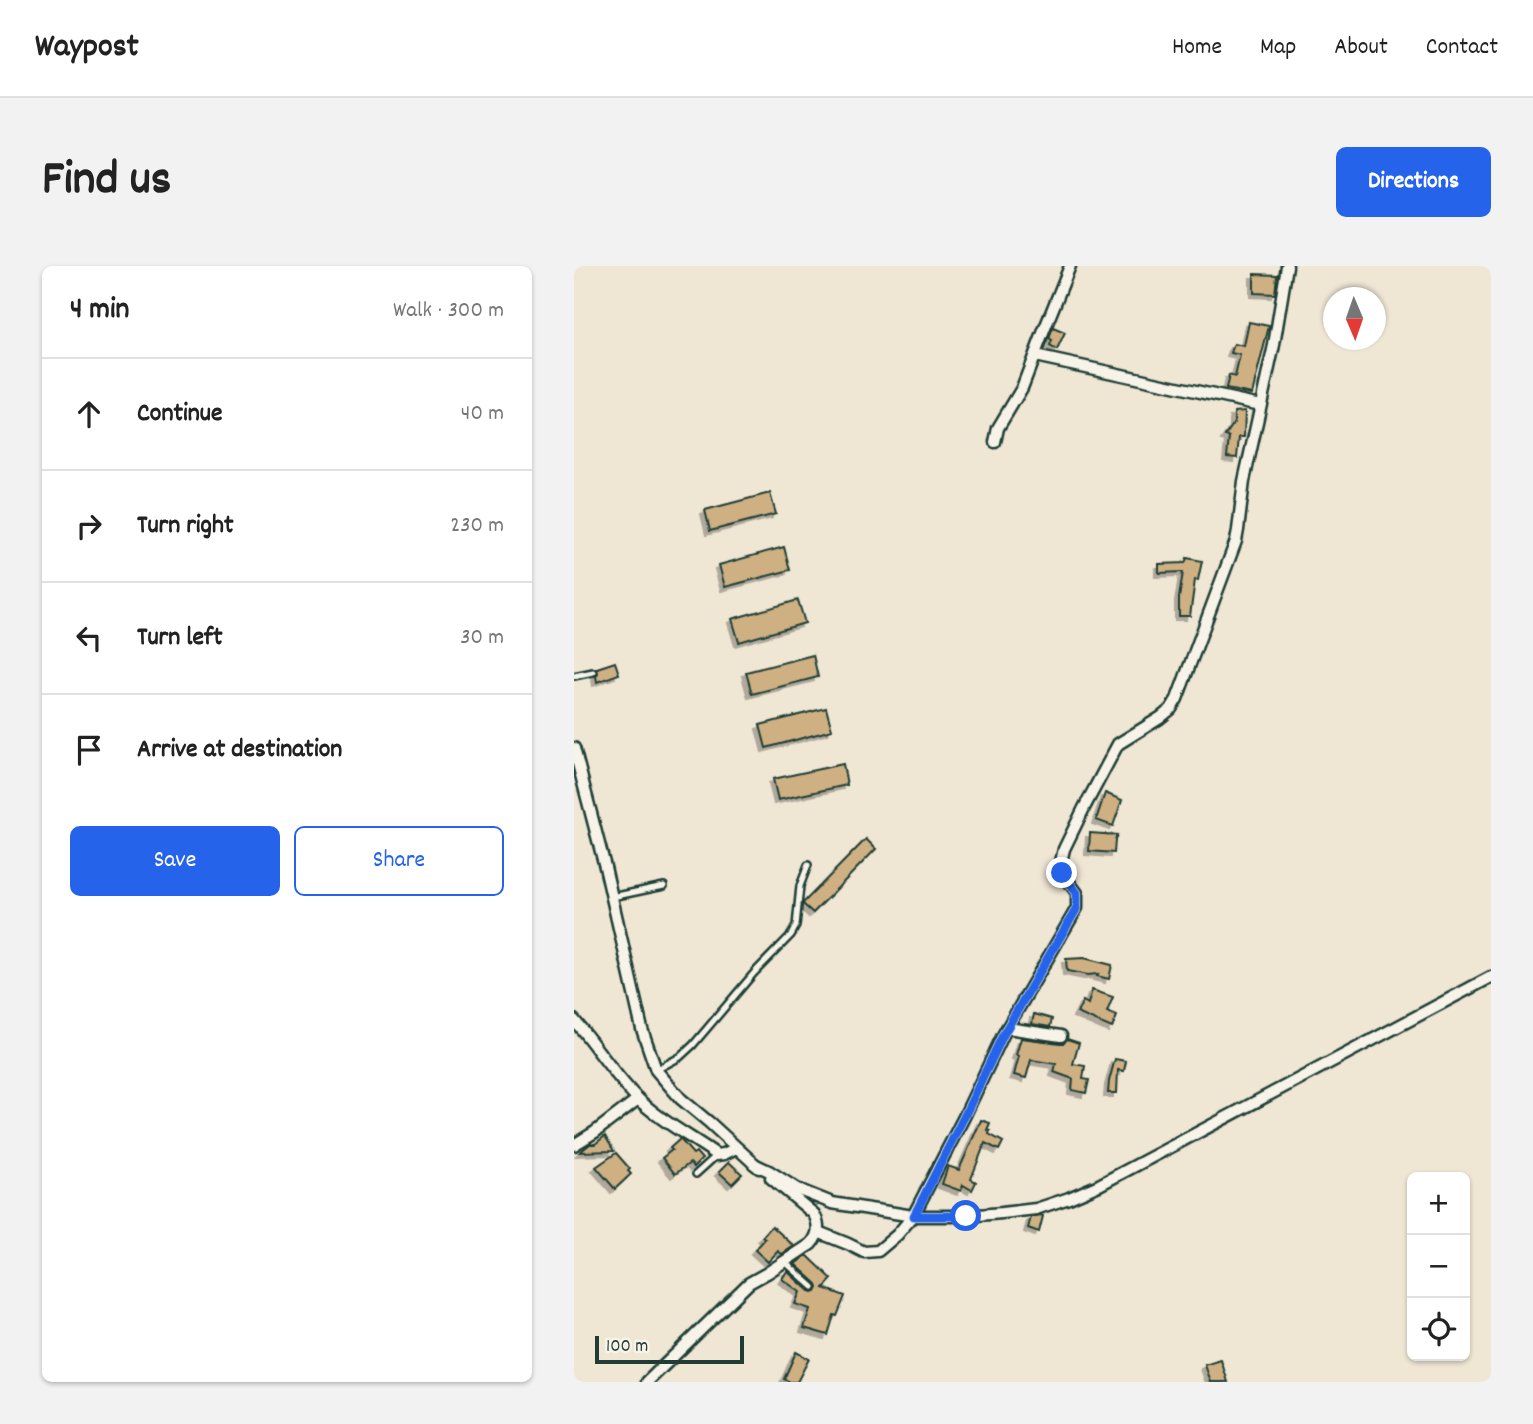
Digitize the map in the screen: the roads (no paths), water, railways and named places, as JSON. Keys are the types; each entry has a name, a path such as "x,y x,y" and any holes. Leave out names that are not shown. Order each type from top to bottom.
{"street":[{"path":"995,442 998,428 1015,403 1070,266"},
{"path":"818,1232 864,1252 878,1251 897,1236 914,1216 1007,1027 1077,908 1077,893 1060,866 1064,849 1118,744 1160,718 1171,709 1177,699 1238,530 1244,481 1274,345 1287,266"},
{"path":"1035,356 1260,405"},
{"path":"575,754 642,1028 656,1070 681,1099 814,1214 817,1220 818,1232 811,1244 749,1283 647,1382"},
{"path":"754,1164 797,1189 832,1203 914,1216 966,1216 1036,1209 1099,1185 1491,977"},
{"path":"574,1020 638,1099 716,1155 736,1148"},
{"path":"1007,1027 1061,1036"},
{"path":"574,1145 638,1099"}],"lane":[{"path":"574,676 593,671"},
{"path":"656,1070 680,1057 693,1045 754,973 791,935 796,926 800,886 808,865"},
{"path":"611,897 664,886"},
{"path":"696,1174 716,1155"},
{"path":"785,1262 813,1287"}]}
